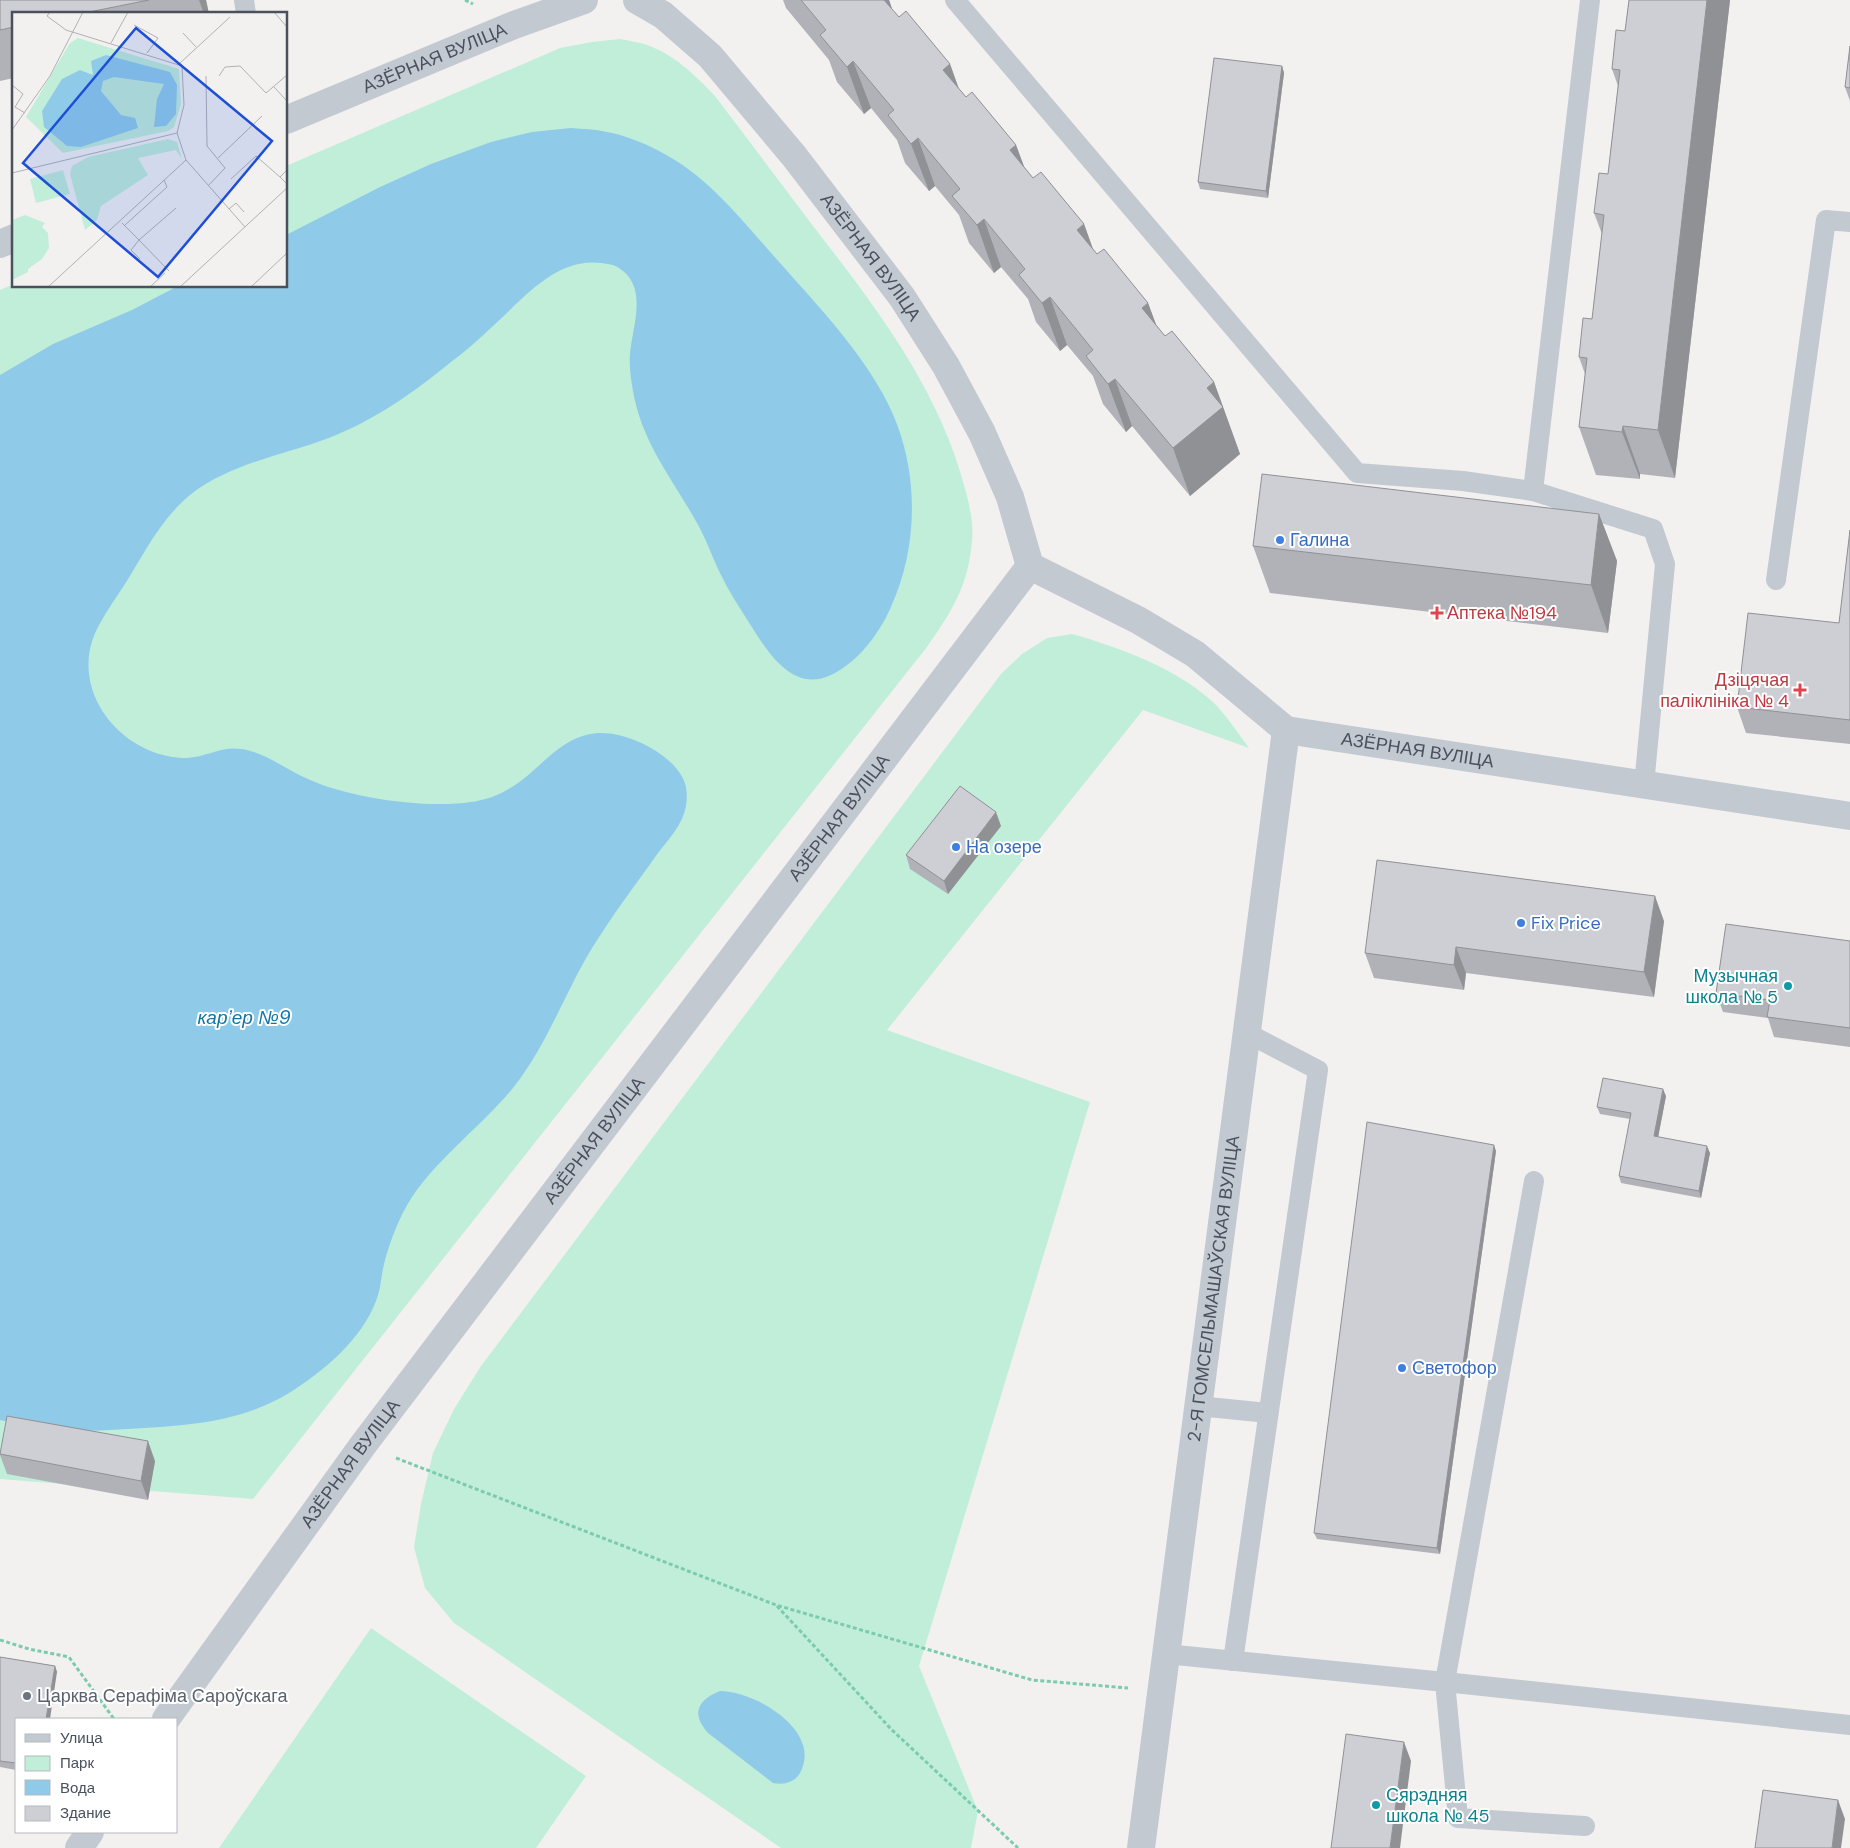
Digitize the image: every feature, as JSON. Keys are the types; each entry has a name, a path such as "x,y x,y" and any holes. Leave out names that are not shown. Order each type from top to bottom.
{"street":[{"name":"АЗЁРНАЯ ВУЛІЦА","path":"288,119 514,25 582,0"},
{"name":"АЗЁРНАЯ ВУЛІЦА","path":"167,1718 363,1445 1030,566 1010,497 982,432 946,366 902,296 853,230 794,156 710,56 663,15 637,0"},
{"path":"0,244 12,239"},
{"path":"1030,566 1138,620 1194,654 1286,730"},
{"name":"АЗЁРНАЯ ВУЛІЦА","path":"1286,730 1850,816"},
{"name":"2-Я ГОМСЕЛЬМАШАЎСКАЯ ВУЛІЦА","path":"1140,1848 1286,730"},
{"path":"79,1848 89,1833"}],"lane":[{"path":"955,0 1357,473 1463,481 1533,491 1653,529 1665,564 1644,785"},
{"path":"1533,491 1590,0"},
{"path":"1776,580 1826,220 1850,222"},
{"path":"1233,1661 1318,1070 1246,1033"},
{"path":"1534,1181 1445,1682 1458,1818 1585,1826"},
{"path":"1198,1406 1268,1413"},
{"path":"1166,1654 1850,1725"}],"path":[{"path":"363,1445 776,1606 1032,1680 1161,1690"},
{"path":"776,1606 891,1729 1018,1848"},
{"path":"0,1640 29,1649 70,1657 113,1718"}],"green space":[{"name":"карʼер №9","path":"620,39 644,44 667,54 692,73 715,96 885,323 905,353 939,417 953,450 964,485 972,520 972,534 970,557 963,585 951,610 927,647 253,1499 0,1479 0,290 12,285 12,288 288,288 288,165 560,48"},
{"path":"1072,634 1129,653 1185,681 1202,692 1216,705 1249,748 1143,710 887,1030 1090,1102 919,1666 978,1811 971,1848 781,1848 454,1623 425,1588 414,1547 421,1504 433,1453 454,1409 481,1366 1001,674 1022,654 1047,638"},
{"path":"371,1628 586,1776 536,1848 219,1848"}],"water":[{"name":"карʼер №9","path":"571,128 602,131 620,135 647,145 677,161 694,173 725,201 847,340 877,383 889,405 905,449 909,472 912,495 910,541 906,564 891,607 867,646 850,663 831,675 817,679 804,679 792,674 781,666 763,644 726,585 700,529 659,460 643,427 637,410 630,368 636,308 634,286 628,276 617,267 608,264 585,263 569,267 541,282 457,358 407,396 360,424 326,439 238,468 205,484 180,504 162,525 99,625 89,654 89,677 96,698 107,717 123,734 142,747 164,755 187,758 227,749 241,749 267,757 308,779 344,792 410,803 453,804 489,798 506,791 571,741 588,734 610,733 637,741 651,748 674,765 686,787 686,806 682,819 675,831 592,948 543,1042 524,1073 501,1102 435,1168 412,1197 392,1238 384,1264 378,1296 370,1315 351,1341 328,1365 302,1385 270,1403 251,1411 211,1421 170,1426 73,1431 0,1420 0,375 53,344 132,310 174,288 288,288 288,234 380,187 431,164 491,142 532,132"},
{"path":"720,1691 750,1698 767,1706 782,1716 794,1729 802,1742 805,1757 800,1773 795,1779 781,1784 773,1783 708,1733 699,1720 699,1708 706,1699"}],"building":[{"path":"0,0 149,0 89,12 12,12 12,27 0,30"},
{"path":"801,0 884,0 899,17 906,11 950,64 943,70 966,97 972,92 1016,145 1010,150 1033,178 1041,172 1084,224 1077,230 1097,254 1104,249 1148,303 1142,308 1165,336 1172,331 1214,382 1207,388 1223,407 1173,448 1115,379 1108,384 1086,356 1093,350 1050,297 1042,303 1019,275 1025,269 984,219 977,225 952,196 960,189 918,138 911,144 888,115 894,110 853,61 847,67 820,35 826,30"},
{"path":"1629,0 1707,0 1658,430 1623,426 1622,432 1579,427 1587,358 1579,357 1583,318 1592,319 1604,215 1594,213 1599,173 1608,174 1620,70 1612,69 1616,30 1625,31"},
{"path":"1850,46 1850,88 1845,87"},
{"path":"1214,58 1282,66 1266,191 1198,182"},
{"path":"1262,474 1599,514 1591,585 1253,546"},
{"name":"Дзіцячая паліклініка № 4","path":"1850,530 1850,720 1737,707 1748,613 1839,623"},
{"name":"На озере","path":"960,786 996,812 944,881 906,855"},
{"path":"1377,860 1655,896 1644,972 1456,947 1454,965 1365,953"},
{"name":"Музычная школа № 5","path":"1726,924 1850,941 1850,1028 1767,1017 1770,1000 1716,993"},
{"path":"1603,1078 1663,1089 1654,1136 1707,1146 1699,1191 1619,1176 1631,1113 1597,1107"},
{"name":"Светофор","path":"1367,1122 1494,1145 1437,1548 1314,1533"},
{"path":"7,1416 148,1441 141,1481 0,1454"},
{"name":"Царква Серафіма Сароўскага","path":"0,1657 55,1666 46,1718 15,1718 15,1763 0,1761"},
{"name":"Сярэдняя школа № 45","path":"1346,1734 1404,1742 1390,1848 1331,1848"},
{"path":"1763,1790 1838,1800 1832,1848 1755,1848"}],"place":[{"name":"Галина","path":"1280,540"},
{"name":"Аптека №194","path":"1437,613"},
{"name":"Дзіцячая паліклініка № 4","path":"1800,690"},
{"name":"На озере","path":"956,847"},
{"name":"Fix Price","path":"1521,923"},
{"name":"Музычная школа № 5","path":"1788,986"},
{"name":"Светофор","path":"1402,1368"},
{"name":"Царква Серафіма Сароўскага","path":"27,1696"},
{"name":"Сярэдняя школа № 45","path":"1376,1805"}]}
